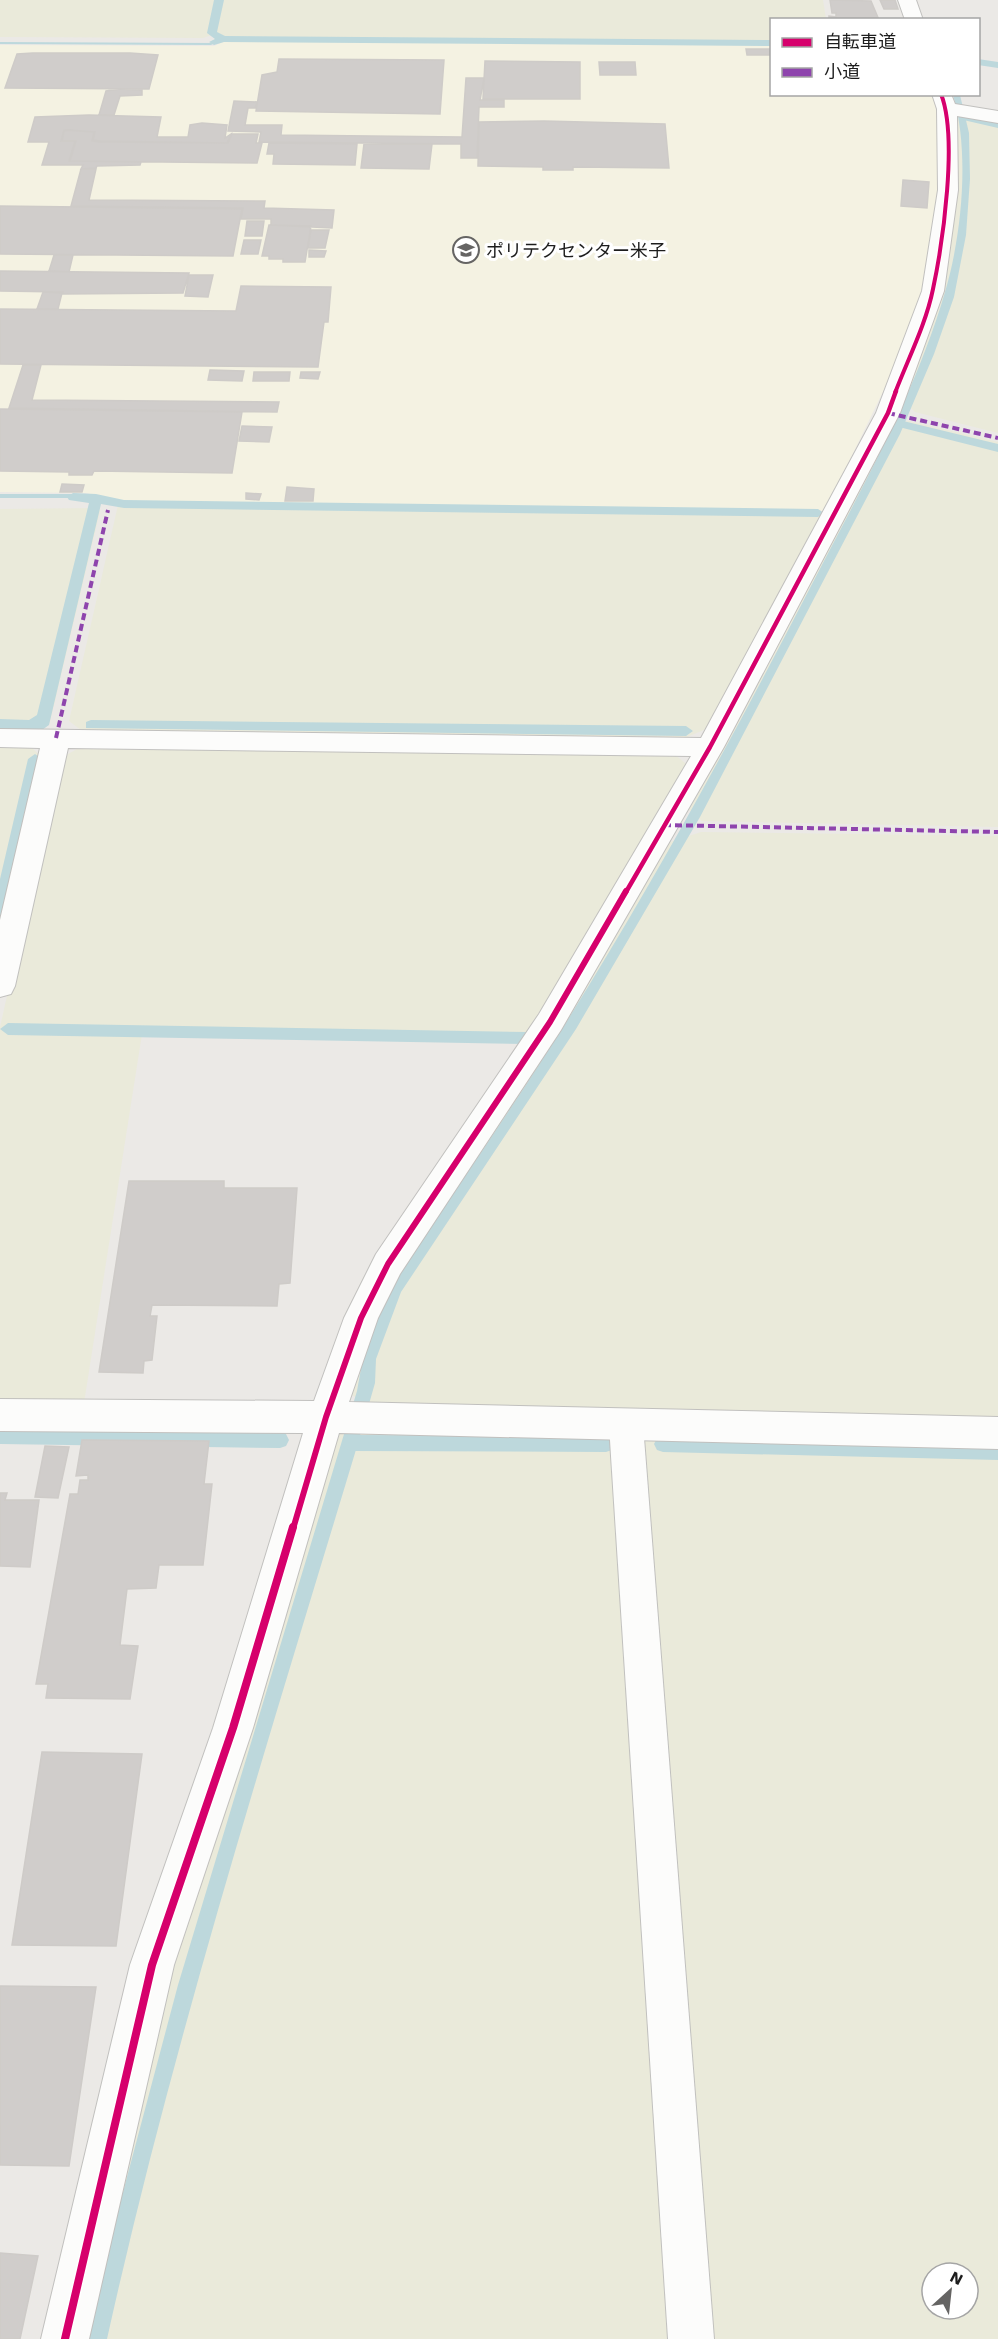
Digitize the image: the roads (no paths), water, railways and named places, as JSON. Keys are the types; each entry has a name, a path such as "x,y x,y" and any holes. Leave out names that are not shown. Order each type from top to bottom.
{"street":[{"path":"907,0 913,18"},
{"path":"65,2339 152,1965 233,1728 347,1418 361,1318 388,1264 550,1022 710,747 888,413 933,291 948,190 953,106 998,117"},
{"path":"0,738 710,747"},
{"path":"0,986 56,738"},
{"path":"0,1415 347,1418 998,1433"}],"lane":[{"path":"626,1425 691,2339"}],"water":[{"path":"0,42 215,43 211,45 0,44"},
{"path":"953,96 960,96 969,133 970,179 966,235 954,297 934,354 900,434 700,817 576,1029 401,1292 376,1359 375,1383 355,1453 255,1783 191,2005 133,2227 107,2339 84,2339 178,1985 357,1391 375,1311 542,1060 630,917 753,697 885,442 933,330 951,270 962,194 958,117"},
{"path":"0,494 83,494 96,498 0,498"}],"waterway":[{"path":"219,0 212,33 223,39"},
{"path":"214,42 223,39"},
{"path":"223,39 770,43"},
{"path":"980,62 998,65"},
{"path":"962,117 998,125"},
{"path":"899,424 998,448"},
{"path":"73,497 96,500"},
{"path":"44,718 96,500"},
{"path":"96,500 124,504 818,513"},
{"path":"0,724 31,725 44,718"},
{"path":"42,725 44,718"},
{"path":"91,725 686,731"},
{"path":"0,911 35,759"},
{"path":"8,1029 527,1038"},
{"path":"0,1436 280,1440"},
{"path":"351,1443 606,1444"},
{"path":"663,1444 998,1452"}],"place":[{"name":"ポリテクセンター米子","path":"466,250"}]}
